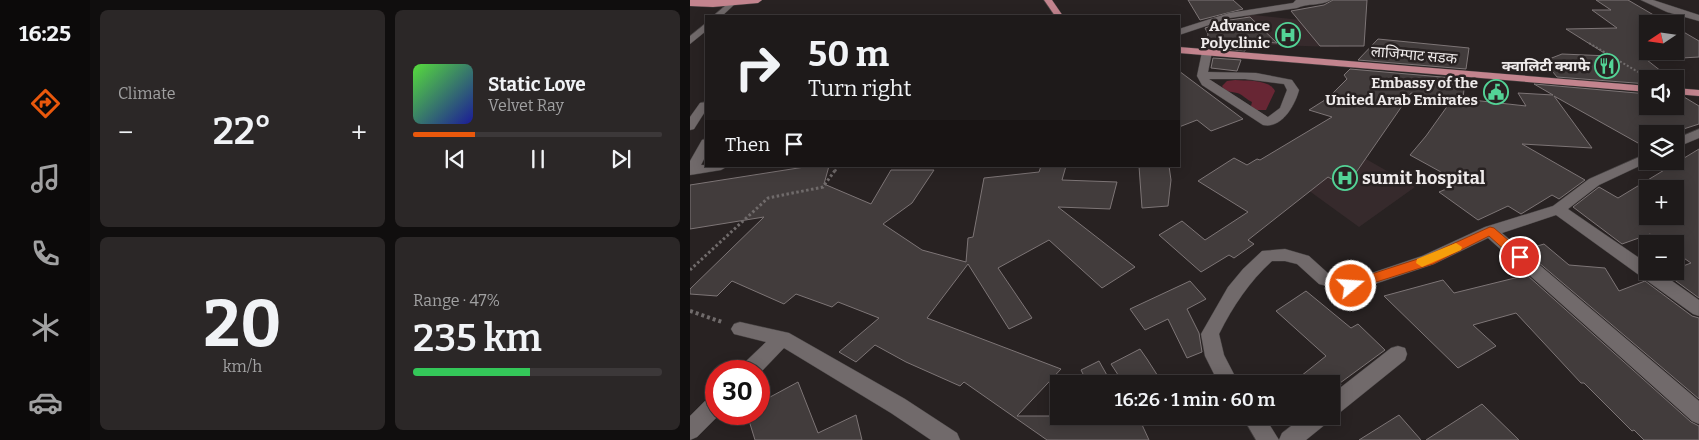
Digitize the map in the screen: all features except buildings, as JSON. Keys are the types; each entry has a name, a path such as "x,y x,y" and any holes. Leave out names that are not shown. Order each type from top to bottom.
{"main road":[{"path":"690,3 713,4 757,0"},
{"path":"1048,0 1058,15"},
{"name":"लाजिम्पाट सडक","path":"1180,50 1639,88"},
{"path":"1684,92 1699,93"}],"street":[{"path":"1180,32 1229,16 1297,5 1298,2 1328,0"},
{"path":"1646,0 1670,10 1699,18"},
{"path":"718,15 732,3"},
{"path":"690,41 705,27"},
{"path":"1202,76 1233,75 1282,80 1288,82 1293,90 1291,98 1281,114 1276,120 1267,122 1206,83 1202,76 1207,52"},
{"path":"690,126 704,105"},
{"path":"1684,140 1699,133"},
{"path":"690,136 705,134"},
{"path":"691,171 705,145"},
{"path":"1224,375 1215,356 1210,334 1232,294 1248,273 1268,255 1285,254 1303,260 1326,280 1351,286 1428,260 1490,231 1558,208 1594,182 1639,161"},
{"path":"691,171 715,167"},
{"path":"1558,208 1699,309"},
{"path":"1490,231 1699,414"},
{"path":"740,329 782,338 898,406 949,440"},
{"path":"760,360 782,338"},
{"path":"1340,400 1398,354"},
{"path":"690,430 705,415"},
{"path":"1258,425 1268,440"},
{"path":"1290,440 1309,425"}],"path":[{"path":"1588,43 1639,74"},
{"path":"690,270 768,198 823,187 837,167"},
{"path":"690,311 740,329"}],"shaded area":[{"name":"Advance Polyclinic","path":"1245,14 1329,23 1339,47 1241,44"},
{"path":"1227,81 1257,81 1272,87 1275,91 1266,110 1255,110 1251,106 1252,102 1239,94 1227,91 1222,86"},
{"name":"sumit hospital","path":"1331,139 1415,187 1359,227 1279,169"}],"slow traffic":[{"path":"1422,263 1456,247"}],"place":[{"name":"Advance Polyclinic","path":"1288,35"},
{"name":"क्वालिटी क्याफे","path":"1607,66"},
{"name":"Embassy of the United Arab Emirates","path":"1496,92"},
{"name":"sumit hospital","path":"1345,178"}],"route":[{"path":"1351,286 1428,260 1490,231 1520,257"}]}
